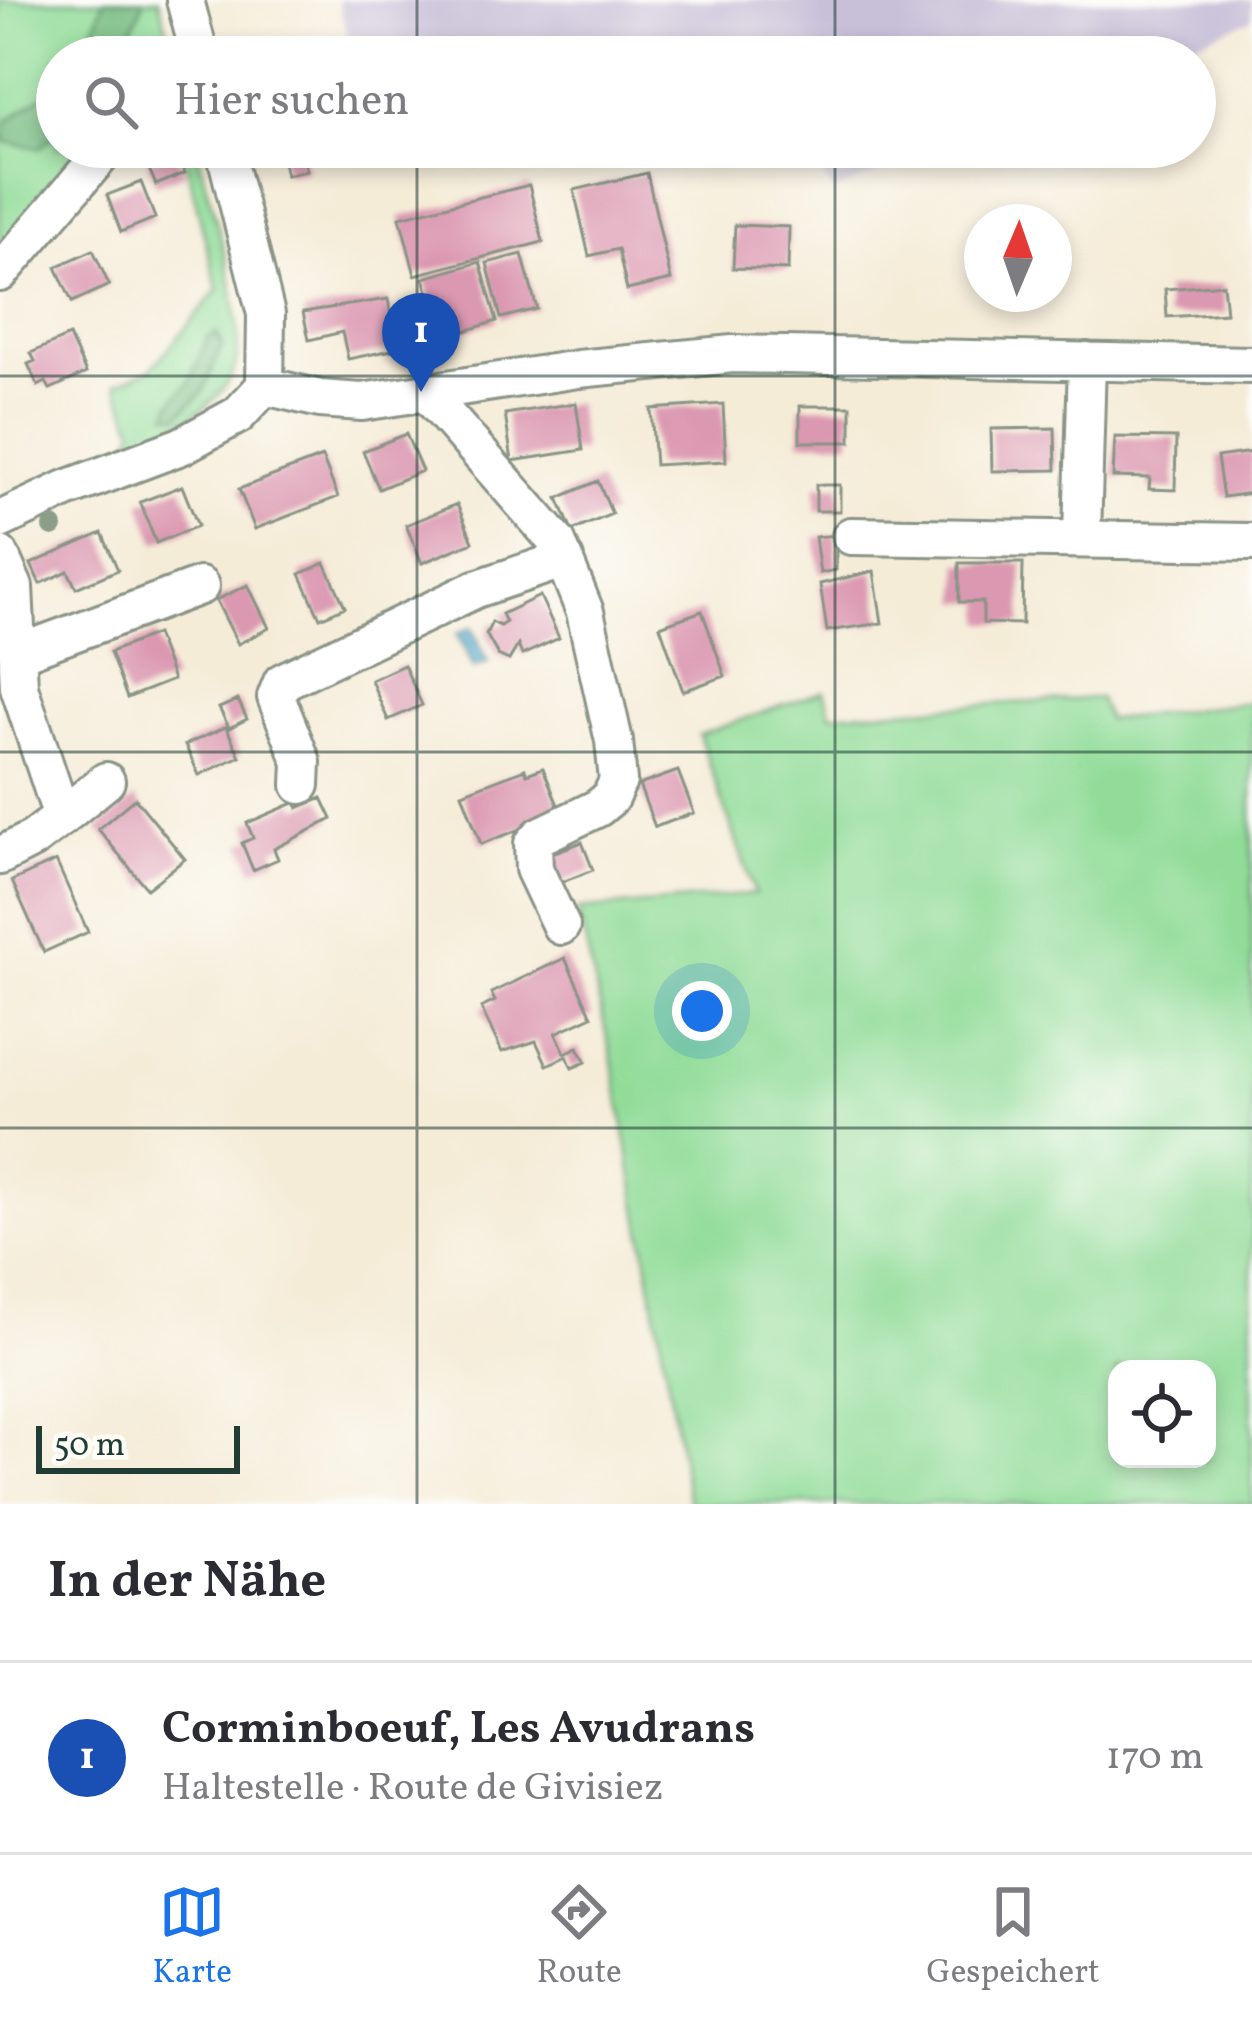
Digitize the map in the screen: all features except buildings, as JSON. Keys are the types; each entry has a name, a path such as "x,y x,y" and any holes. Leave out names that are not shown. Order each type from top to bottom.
{"street":[{"path":"185,0 194,36"},
{"path":"0,273 90,168"},
{"path":"0,520 181,446 238,416 265,386 266,314 229,168"},
{"path":"265,386 344,402 619,364 733,354 1252,365"},
{"path":"1082,537 1087,361"},
{"path":"425,391 543,523 565,559 585,612 614,741 618,781 610,798 598,808 540,836 533,844 534,869 560,926"},
{"path":"851,536 1252,542"},
{"path":"0,555 14,587 19,687 62,817"},
{"path":"301,785 302,762 276,697 282,682 433,608 565,559"},
{"path":"17,654 200,586"},
{"path":"0,856 33,839 106,781"}],"shaded area":[{"path":"338,0 1252,0 1252,19 1211,36 347,36"},
{"path":"817,168 890,168 834,191"}],"green space":[{"path":"0,0 159,0 168,36 36,36 36,168 81,168 0,260"},
{"path":"104,0 142,0 129,36 91,36"},
{"path":"36,100 36,147 5,142 6,121"},
{"path":"187,168 202,168 234,298 237,357 231,377 210,402 167,431 169,439 58,476 126,445 135,430 116,384 151,369 218,290"},
{"path":"217,333 222,346 203,392 178,416 168,414 171,403 188,384 207,339"},
{"path":"824,691 831,714 1099,698 1107,720 1252,702 1252,1504 689,1504 613,1062 578,910 755,894 699,735"}],"water":[{"path":"472,627 488,662 474,668 457,634"}],"place":[{"name":"Corminboeuf, Les Avudrans","path":"421,392"}]}
